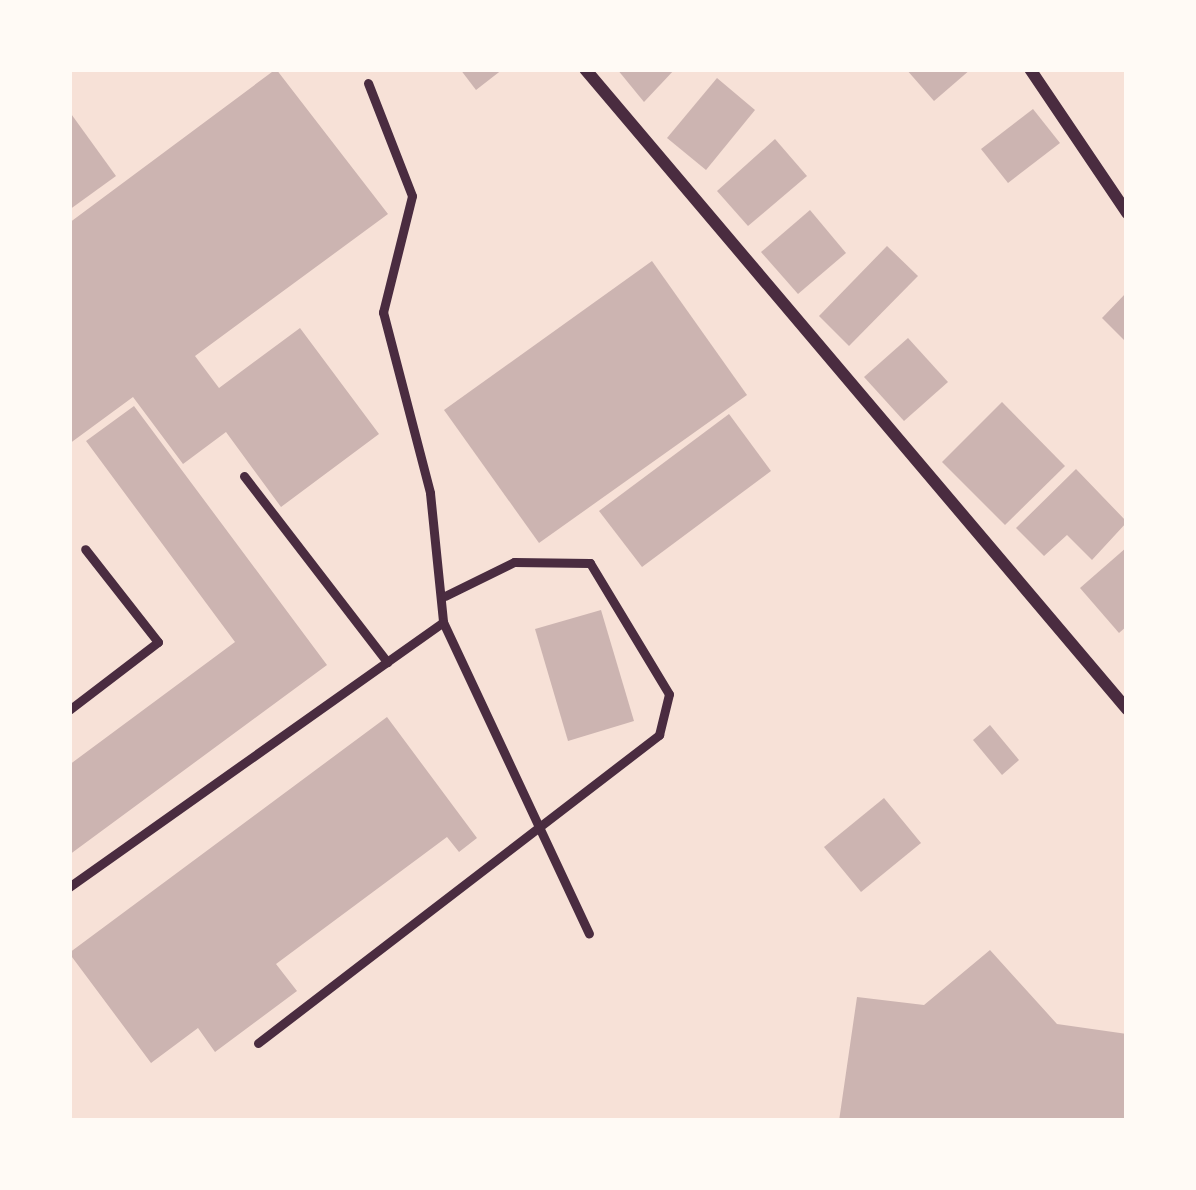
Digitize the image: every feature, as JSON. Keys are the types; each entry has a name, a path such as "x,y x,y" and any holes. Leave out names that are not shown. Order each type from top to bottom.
{"street":[{"path":"586,69 1127,709"},
{"path":"1030,69 1127,213"}],"lane":[{"path":"368,83 412,196 383,312 445,596 443,622 532,830 589,933"},
{"path":"244,476 387,662"},
{"path":"69,710 158,642 85,549"},
{"path":"258,1042 659,735 669,694 590,563 514,562 445,596"},
{"path":"69,887 443,622"}],"building":[{"path":"276,69 388,214 195,356 219,388 300,328 379,434 281,507 226,432 183,464 133,397 69,444 69,223"},
{"path":"460,69 503,69 476,90"},
{"path":"617,69 675,69 644,102"},
{"path":"906,69 971,69 934,101"},
{"path":"717,78 755,110 706,170 667,138"},
{"path":"1033,109 1060,143 1008,183 981,149"},
{"path":"69,111 116,176 69,210"},
{"path":"775,139 807,176 748,226 717,191"},
{"path":"810,210 846,253 798,294 761,252"},
{"path":"887,246 918,276 849,346 819,316"},
{"path":"652,261 747,395 539,543 444,410"},
{"path":"1127,292 1127,343 1102,318"},
{"path":"908,338 948,382 904,421 864,377"},
{"path":"1002,402 1065,466 1005,525 942,462"},
{"path":"134,406 327,665 69,855 69,765 235,642 86,441"},
{"path":"729,414 771,471 642,567 599,511"},
{"path":"1076,469 1127,522 1092,560 1067,535 1044,556 1016,528"},
{"path":"1127,547 1127,626 1119,633 1080,588"},
{"path":"601,610 634,721 568,741 535,629"},
{"path":"387,717 477,838 459,852 447,837 276,964 297,991 215,1052 198,1028 151,1063 69,953"},
{"path":"990,725 1019,760 1002,775 973,740"},
{"path":"884,798 921,843 861,892 824,847"},
{"path":"990,950 1057,1024 1127,1034 1127,1121 839,1121 857,997 924,1005"}]}
